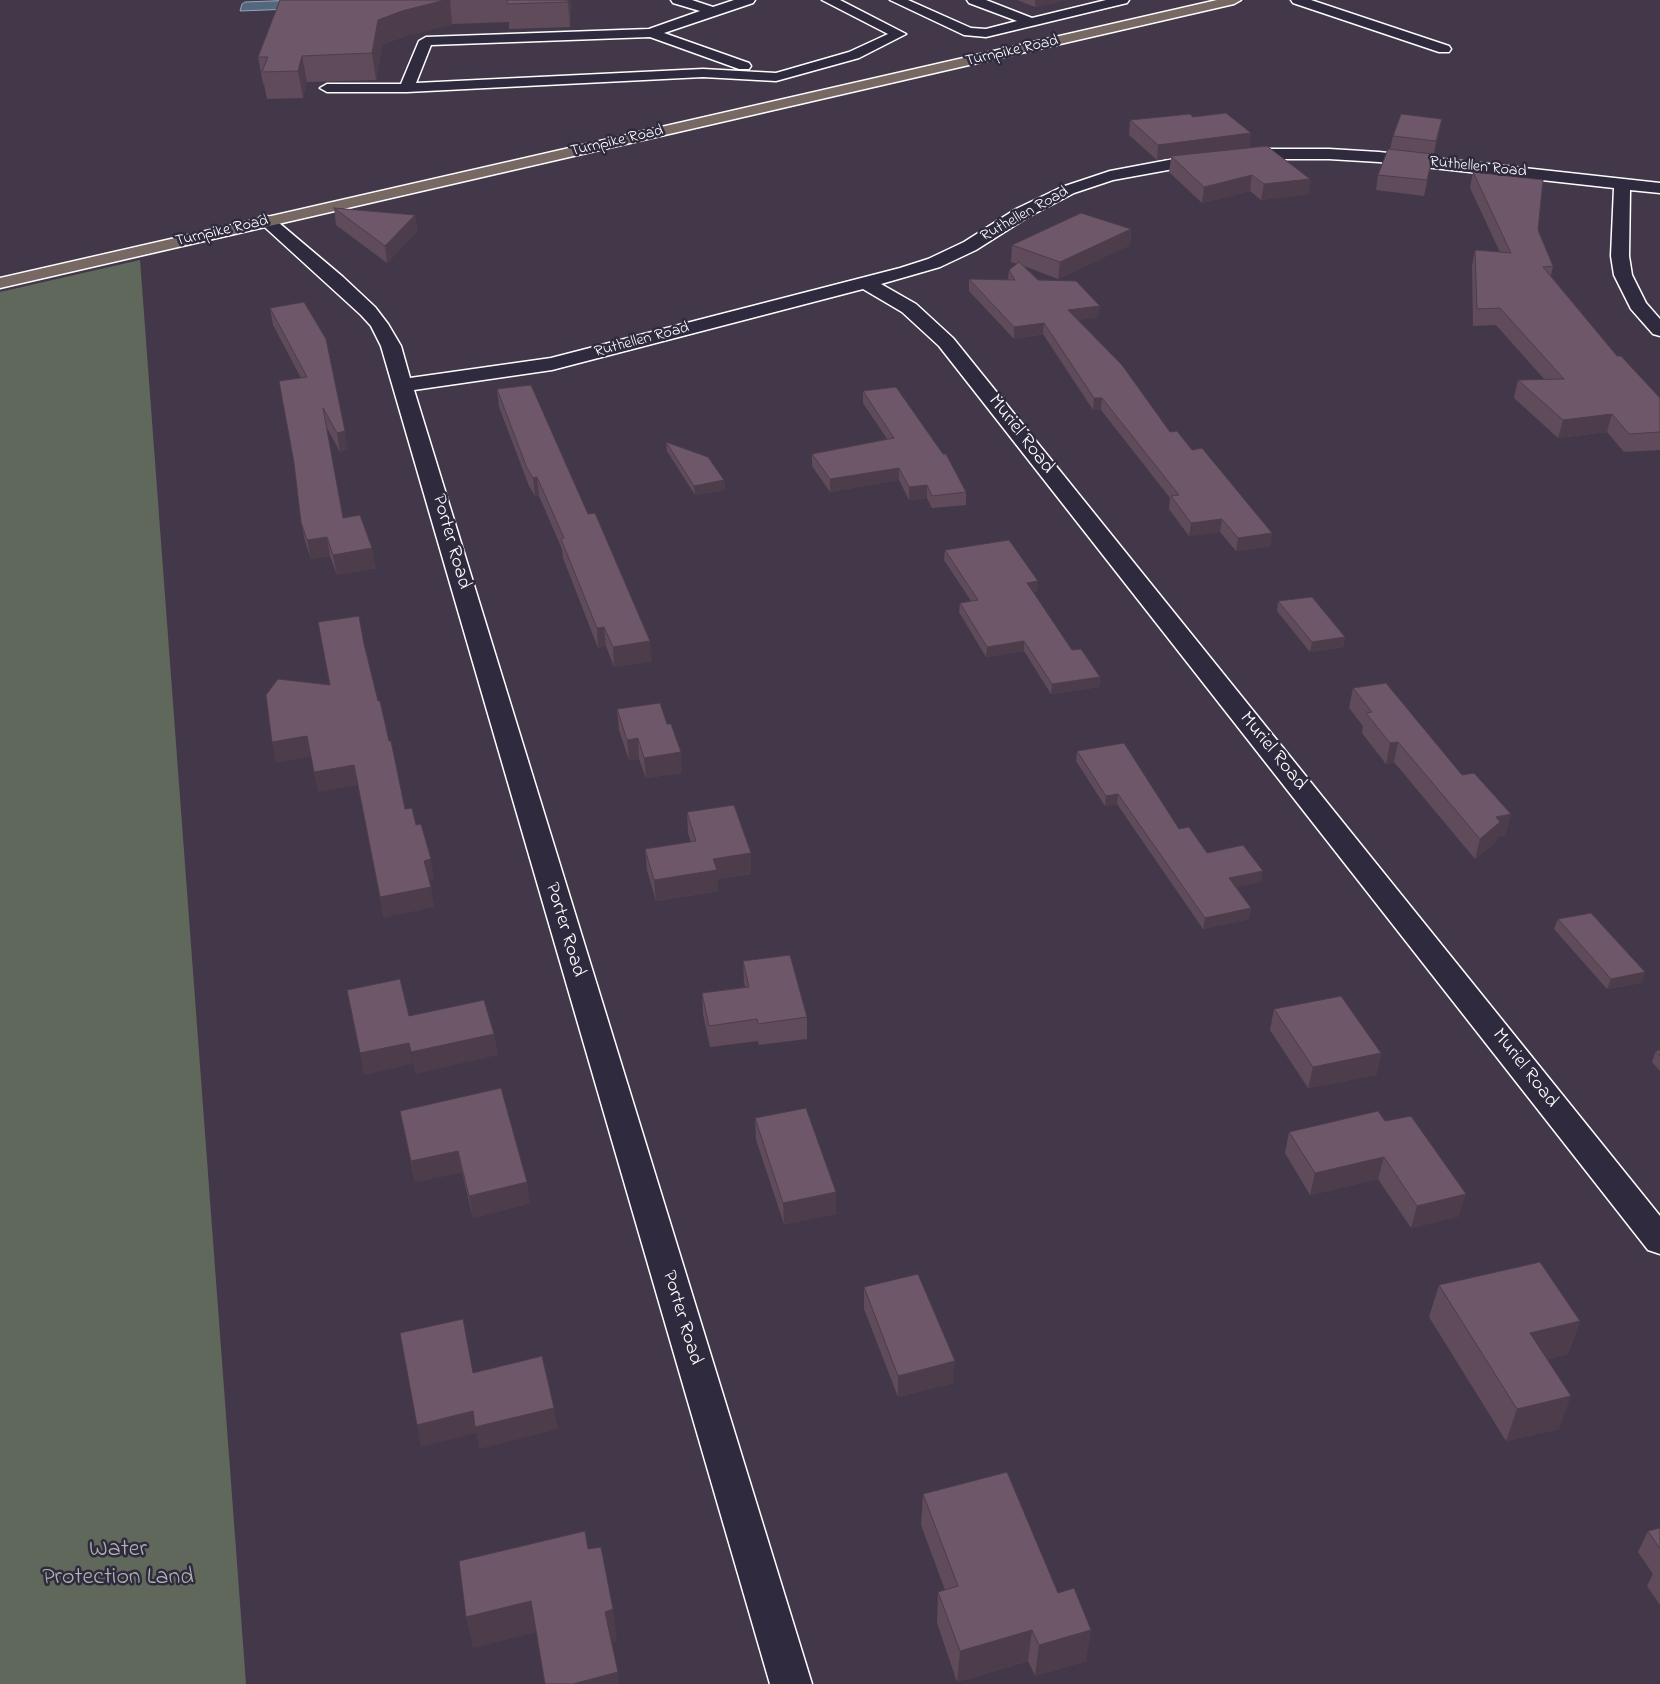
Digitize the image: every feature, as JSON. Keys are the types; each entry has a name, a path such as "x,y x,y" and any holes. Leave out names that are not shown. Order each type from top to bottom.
{"main road":[{"name":"Turnpike Road","path":"0,283 1234,0"}],"street":[{"path":"407,88 426,41 651,33 748,0"},
{"path":"327,88 407,88 703,72 776,77 854,55 899,34 829,0"},
{"path":"898,0 969,32 986,33 1122,0"},
{"path":"974,0 1030,22"},
{"path":"1298,0 1444,49"},
{"path":"686,1 712,11"},
{"path":"651,33 776,77"},
{"name":"Ruthellen Road","path":"404,385 552,364 866,283 934,263 953,255 1022,213 1068,190 1110,176 1187,162 1257,154 1322,154 1379,157 1660,188"},
{"path":"1622,184 1620,256 1623,275 1638,305 1660,330"},
{"name":"Porter Road","path":"266,221 337,281 380,324 391,346 564,930 791,1684"},
{"name":"Muriel Road","path":"866,283 909,308 946,342 1660,1241"}],"green space":[{"name":"Water Protection Land","path":"140,260 246,1684 0,1684 0,292"}],"water":[{"path":"297,0 365,6 240,11 242,4 245,2"}],"building":[{"path":"280,0 445,0 402,11 378,20 372,53 302,56 298,71 262,72 268,57 258,57"},
{"path":"507,0 568,0 568,2 507,4"},
{"path":"1226,113 1251,133 1158,145 1130,120 1190,114 1193,117"},
{"path":"1401,114 1442,119 1436,141 1393,136"},
{"path":"1267,146 1310,179 1264,184 1252,175 1204,187 1171,156"},
{"path":"1388,149 1433,154 1427,180 1378,175"},
{"path":"1473,172 1543,180 1538,230 1553,266 1543,267 1617,356 1621,356 1660,398 1660,432 1629,434 1612,414 1563,420 1518,380 1564,379 1500,308 1477,309 1475,250 1511,253"},
{"path":"334,208 415,215 385,246"},
{"path":"1081,213 1131,229 1060,262 1012,245"},
{"path":"1019,262 1038,280 1076,281 1100,306 1068,310 1122,365 1170,432 1177,431 1192,450 1202,448 1272,533 1238,538 1222,519 1191,523 1171,496 1179,495 1102,398 1094,398 1044,323 1014,327 969,279 1015,280 1009,270"},
{"path":"304,302 326,339 345,431 337,433 323,408 343,518 360,515 372,548 333,555 327,537 307,540 301,522 294,463 279,381 307,377 270,308"},
{"path":"531,385 588,514 595,513 650,641 613,647 604,627 597,628 561,539 564,538 537,477 533,478 527,468 497,389"},
{"path":"896,387 943,454 946,454 966,492 932,496 927,485 909,487 899,468 830,479 812,454 894,438 863,391"},
{"path":"666,442 708,457 724,480 694,486"},
{"path":"1009,540 1038,581 1027,583 1072,650 1081,649 1100,677 1052,684 1024,641 987,647 960,603 978,600 945,550"},
{"path":"1312,597 1345,637 1312,642 1278,601"},
{"path":"359,616 378,701 380,701 389,741 391,741 405,809 412,808 416,825 421,824 431,859 424,861 431,887 380,897 354,765 314,772 307,736 272,742 266,695 278,679 330,685 318,622"},
{"path":"1386,683 1462,775 1474,773 1511,814 1496,817 1500,822 1480,839 1398,742 1390,743 1366,713 1372,712 1353,688"},
{"path":"660,703 667,724 671,724 681,752 644,758 638,738 627,740 617,709"},
{"path":"1124,743 1179,829 1189,827 1207,853 1243,845 1263,871 1229,878 1251,908 1205,918 1118,794 1106,796 1077,751"},
{"path":"734,805 751,853 713,859 717,870 654,880 645,849 696,841 687,812"},
{"path":"1591,913 1645,972 1611,979 1558,919"},
{"path":"790,955 807,1017 758,1024 757,1019 709,1026 702,993 749,987 743,961"},
{"path":"400,979 409,1016 484,1000 494,1034 411,1052 409,1043 360,1053 347,990"},
{"path":"1341,996 1381,1053 1313,1067 1274,1009"},
{"path":"501,1088 527,1182 469,1196 458,1151 411,1161 400,1111"},
{"path":"806,1108 836,1192 783,1203 755,1118"},
{"path":"1378,1111 1385,1121 1411,1116 1466,1194 1417,1206 1384,1157 1315,1173 1289,1132"},
{"path":"1540,1262 1580,1321 1530,1333 1571,1396 1517,1409 1439,1285"},
{"path":"918,1274 955,1361 898,1376 864,1287"},
{"path":"463,1319 473,1373 542,1356 554,1408 475,1427 473,1411 417,1425 400,1333"},
{"path":"1007,1472 1058,1593 1074,1588 1091,1630 1039,1645 1032,1630 960,1651 938,1592 958,1586 923,1494"},
{"path":"1660,1528 1660,1549 1648,1531"},
{"path":"585,1531 588,1549 601,1547 613,1609 605,1612 618,1672 573,1684 545,1684 531,1601 466,1617 459,1561"}]}
